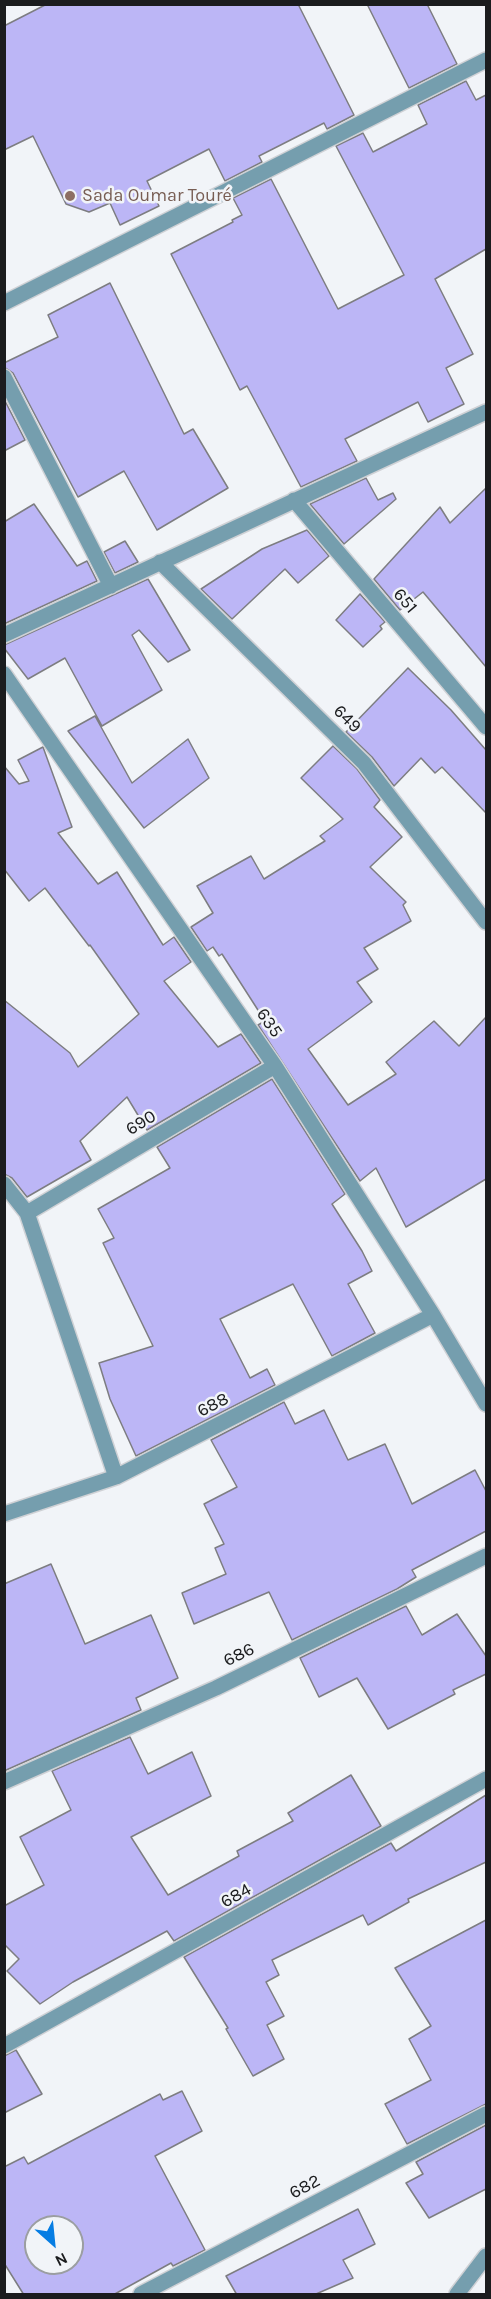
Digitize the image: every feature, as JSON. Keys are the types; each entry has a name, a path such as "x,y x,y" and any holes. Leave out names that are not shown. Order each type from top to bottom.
{"street":[{"path":"4,303 486,60"},
{"path":"4,377 111,586"},
{"path":"4,635 486,412"},
{"name":"651","path":"294,500 486,727"},
{"name":"649","path":"160,562 364,763 486,922"},
{"name":"635","path":"4,674 275,1066 433,1315 486,1404"},
{"name":"690","path":"27,1213 275,1066"},
{"path":"4,1184 27,1213 116,1477"},
{"name":"688","path":"4,1514 116,1477 433,1315"},
{"name":"686","path":"4,1782 216,1688 486,1556"},
{"name":"684","path":"4,2046 486,1779"},
{"name":"682","path":"141,2295 486,2114"},
{"path":"457,2295 486,2256"}],"building":[{"path":"47,4 298,4 354,115 327,129 324,123 259,156 262,162 225,181 209,149 147,181 159,206 120,225 110,203 89,212 66,204 33,136 4,150 4,26"},
{"path":"367,4 427,4 457,64 409,88"},
{"path":"466,81 476,100 486,95 486,249 435,279 473,354 446,368 464,404 428,422 418,402 345,439 357,461 301,487 247,386 240,390 171,254 233,222 232,220 242,215 233,198 271,179 338,309 404,275 336,146 363,133 373,152 427,124 418,105"},
{"path":"110,283 184,434 193,429 228,488 157,530 124,471 78,497 13,373 4,367 4,363 58,337 48,315"},
{"path":"4,399 25,440 4,451"},
{"path":"366,478 378,500 393,493 396,499 344,544 310,504"},
{"path":"486,488 486,667 423,592 400,610 374,579 440,507 450,523"},
{"path":"34,504 77,566 87,561 97,581 4,624 4,522"},
{"path":"307,530 329,556 298,583 285,569 232,619 201,589 262,549"},
{"path":"125,541 138,562 115,573 104,552"},
{"path":"148,579 190,650 168,662 139,630 132,635 162,690 102,726 65,658 28,679 4,648 4,645"},
{"path":"360,594 385,622 380,626 382,629 363,647 336,620"},
{"path":"408,668 451,710 486,750 486,813 442,767 435,773 421,758 394,786 372,757 346,732"},
{"path":"95,716 132,783 188,739 209,778 144,828 68,731"},
{"path":"333,746 357,769 380,800 374,807 402,837 370,867 406,902 403,905 411,921 364,948 378,969 357,982 372,1002 308,1049 348,1105 396,1074 386,1062 434,1021 459,1046 486,1017 486,1179 406,1227 376,1168 360,1181 258,1025 265,1021 222,954 219,956 213,947 207,951 191,927 213,913 197,886 251,856 264,879 325,841 320,836 343,819 301,778"},
{"path":"43,747 72,827 58,833 98,884 117,872 163,945 174,937 191,962 164,981 218,1047 241,1034 261,1063 147,1130 127,1097 80,1141 91,1160 27,1197 12,1178 4,1174 4,1000 70,1053 78,1067 139,1014 90,945 45,888 29,901 4,869 4,766 19,784 29,781 18,760"},
{"path":"272,1079 345,1194 332,1204 372,1271 348,1284 375,1333 332,1356 293,1284 220,1319 250,1378 267,1369 275,1385 136,1456 110,1399 99,1363 153,1346 103,1243 114,1238 98,1209 170,1168 157,1147"},
{"path":"284,1402 295,1424 324,1410 348,1460 385,1444 412,1504 475,1470 486,1491 486,1531 412,1570 416,1577 397,1589 292,1640 269,1592 194,1624 182,1593 226,1574 215,1548 224,1544 204,1504 237,1487 211,1440"},
{"path":"51,1564 85,1644 151,1615 178,1678 136,1698 141,1710 4,1771 4,1584"},
{"path":"406,1606 422,1635 457,1614 486,1656 486,1674 453,1690 455,1694 388,1729 357,1678 319,1697 300,1658"},
{"path":"130,1737 148,1774 192,1752 211,1796 131,1837 168,1895 239,1856 237,1851 293,1821 288,1813 351,1775 381,1826 174,1941 167,1931 73,1982 40,2004 7,1971 19,1959 4,1944 4,1906 44,1885 20,1837 71,1810 52,1771"},
{"path":"486,1795 486,1862 408,1899 409,1902 368,1925 363,1915 272,1960 279,1975 266,1982 284,2016 267,2025 284,2059 253,2076 226,2029 228,2028 184,1957 391,1843 396,1851"},
{"path":"486,1920 486,2104 407,2144 385,2104 431,2080 409,2039 431,2026 395,1968"},
{"path":"16,2050 42,2094 4,2113 4,2056"},
{"path":"182,2091 202,2131 155,2156 205,2250 173,2266 171,2263 113,2295 24,2295 4,2263 4,2167 24,2157 28,2164 160,2094 163,2100"},
{"path":"486,2125 486,2189 429,2218 406,2183 423,2174 416,2162"},
{"path":"358,2209 375,2244 343,2260 353,2278 316,2294 237,2295 226,2276"}],"place":[{"name":"Sada Oumar Touré","path":"70,196"}]}
